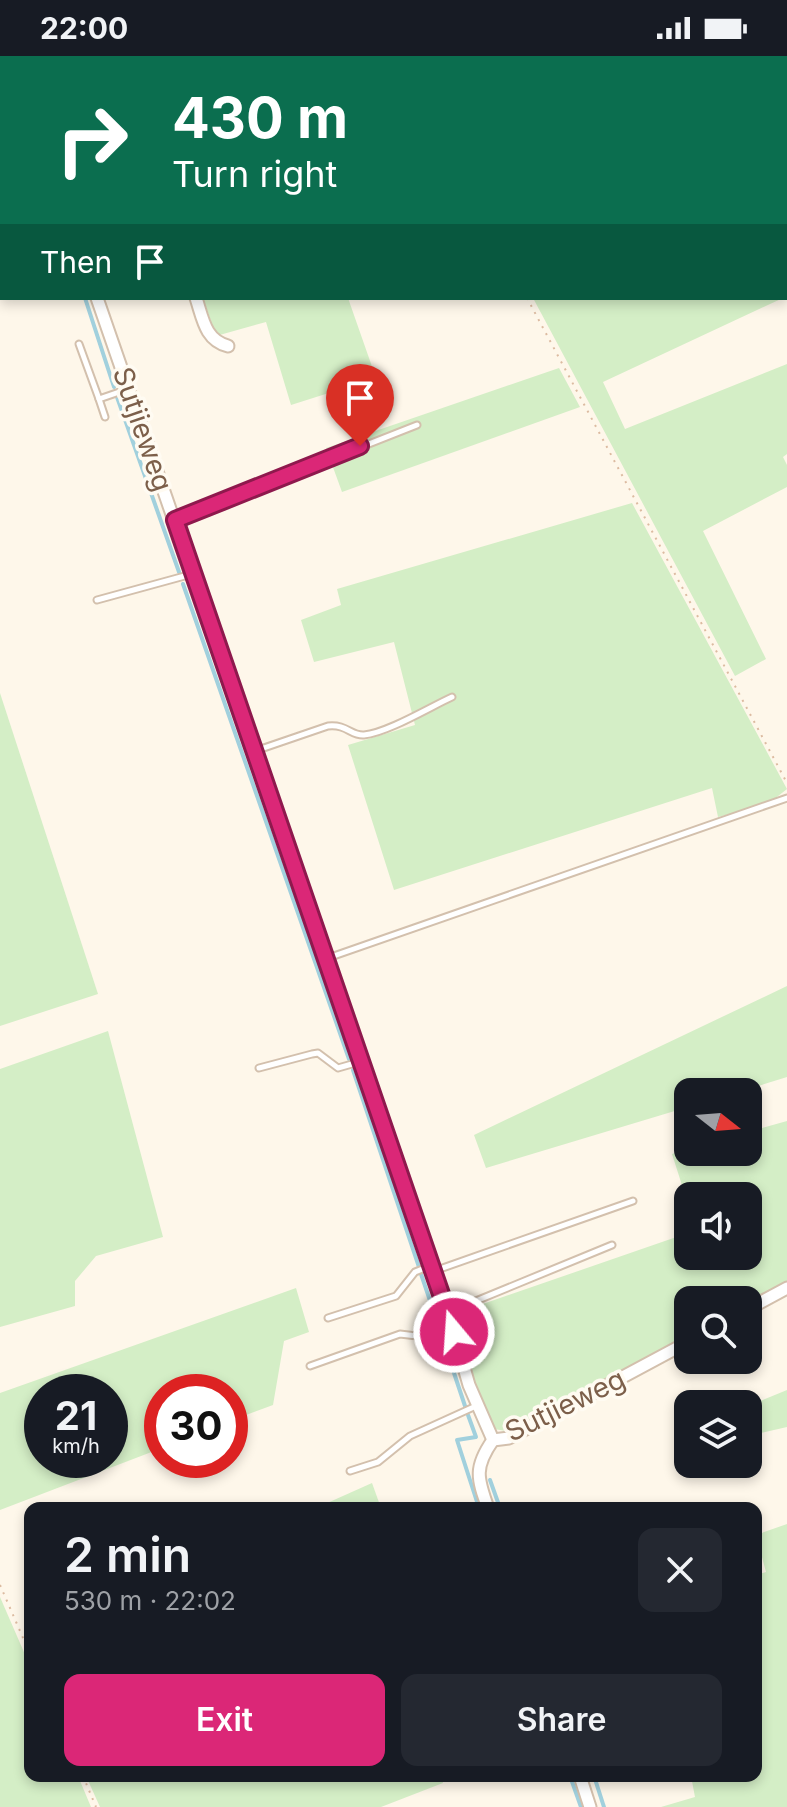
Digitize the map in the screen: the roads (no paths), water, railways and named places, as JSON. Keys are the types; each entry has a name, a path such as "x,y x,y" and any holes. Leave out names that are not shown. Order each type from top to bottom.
{"street":[{"name":"Sutjieweg","path":"98,300 448,1312 477,1405 493,1440 509,1438 674,1350"},
{"path":"197,300 207,334 216,343 228,346"},
{"path":"762,1301 787,1288"},
{"path":"486,1502 478,1481 479,1464 493,1440"},
{"path":"582,1782 590,1807"}],"lane":[{"path":"79,344 105,417"},
{"path":"99,399 128,388"},
{"path":"175,520 417,425"},
{"path":"97,600 193,573"},
{"path":"254,751 328,726 340,725 356,734 372,733 452,697"},
{"path":"325,959 787,798"},
{"path":"259,1068 318,1053 338,1068 360,1061"},
{"path":"328,1318 396,1296 415,1272 432,1269 633,1201"},
{"path":"448,1312 612,1245"},
{"path":"310,1366 400,1334 425,1337 454,1332"},
{"path":"350,1471 378,1462 410,1436 477,1405"}],"waterway":[{"path":"86,300 114,387"},
{"path":"117,397 179,572"},
{"path":"183,584 349,1059"},
{"path":"353,1070 419,1267"},
{"path":"421,1274 440,1330"},
{"path":"442,1337 465,1406"},
{"path":"468,1415 476,1437 457,1440 477,1502"},
{"path":"490,1480 498,1502"},
{"path":"572,1782 581,1807"},
{"path":"596,1782 604,1807"}]}
